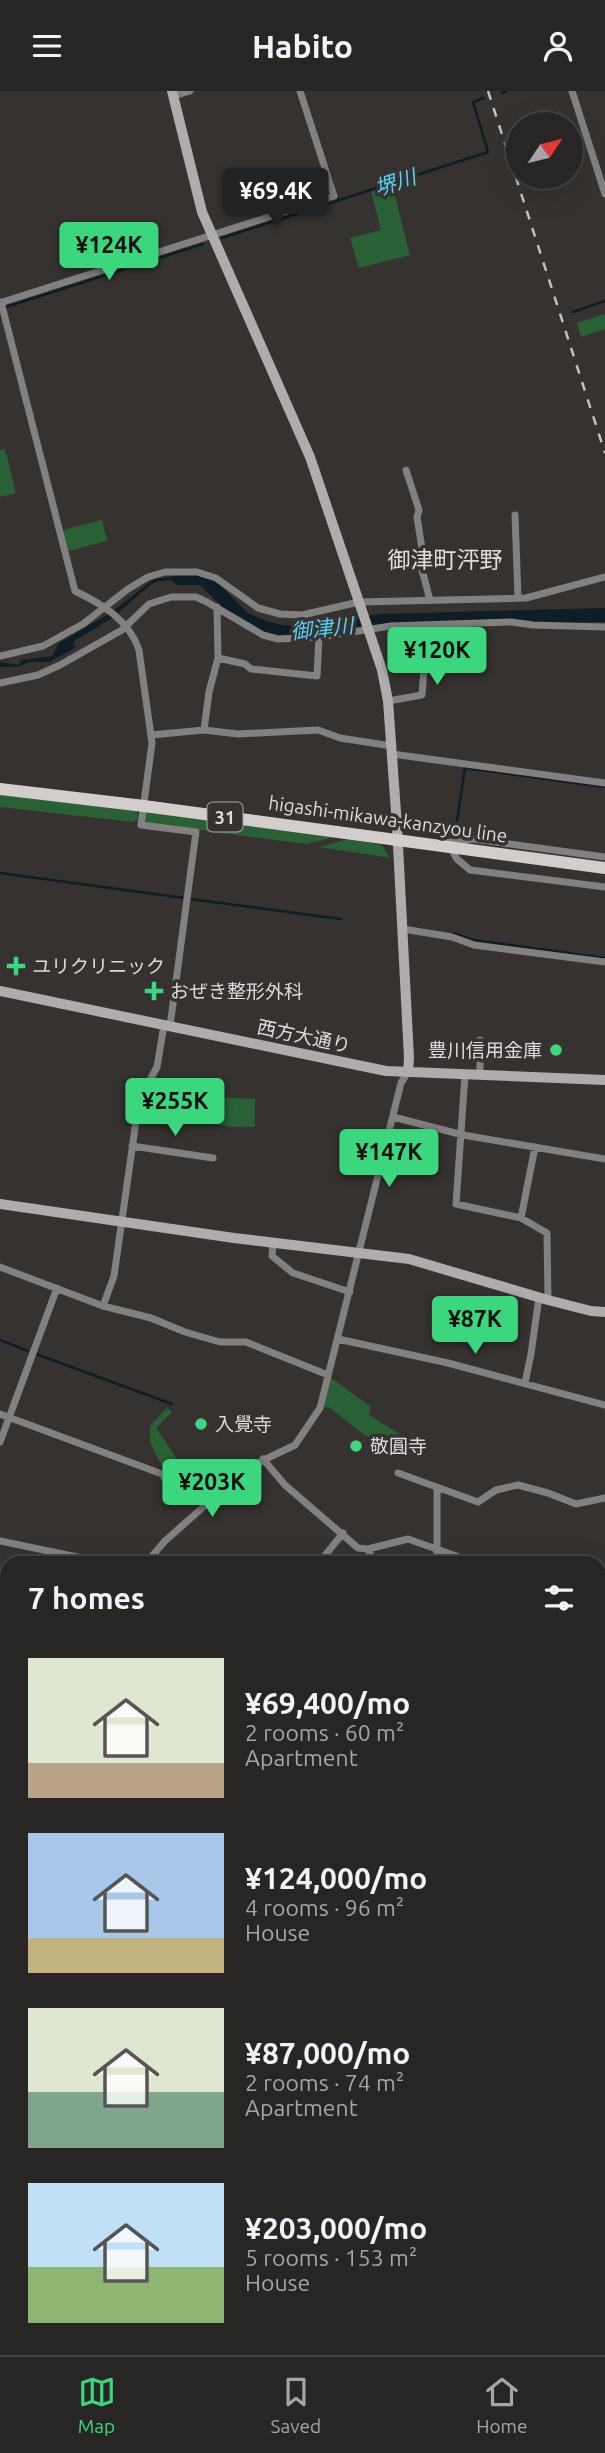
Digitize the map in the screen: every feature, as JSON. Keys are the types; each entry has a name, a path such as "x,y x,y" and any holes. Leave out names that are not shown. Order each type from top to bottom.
{"main road":[{"name":"higashi-mikawa-kanzyou line","path":"0,789 398,841 602,864"}],"street":[{"path":"152,1556 227,1484 263,1459 295,1445 320,1408 402,1079 408,1072 410,1058 388,701 368,628 310,457 210,234 195,189 173,93 190,91"},
{"path":"103,1306 114,1276 139,1100 157,1067 167,1025 196,832 141,825 151,736 143,665 135,637 125,625 106,609 75,591 2,306 210,234 334,196 300,91"},
{"path":"572,91 605,194"},
{"path":"406,470 419,510 417,517 423,555 422,570 430,600"},
{"path":"515,515 518,598"},
{"path":"0,656 43,646 106,609 148,577 165,572 197,572 216,578 258,607 280,614 302,615 360,603 518,598 605,577"},
{"path":"0,683 38,675 125,625 149,604 171,597 196,597 264,635 285,639 319,637 368,628 424,625 511,622 605,627"},
{"path":"204,730 209,692 218,658 217,607"},
{"path":"388,701 422,695 424,625"},
{"path":"218,658 245,664 251,669 317,676 319,637"},
{"path":"151,736 204,730 238,734 318,730 392,750 605,783"},
{"path":"433,845 473,839 602,864"},
{"path":"450,847 457,859 470,870 605,887"},
{"path":"403,929 452,937 474,945 605,962"},
{"name":"西方大通り","path":"0,991 386,1071 605,1080"},
{"path":"480,1041 480,1075"},
{"path":"465,1075 463,1135 456,1204 521,1218 547,1233 544,1298 525,1383"},
{"path":"393,1117 463,1135 605,1159"},
{"path":"132,1146 213,1158"},
{"path":"521,1218 535,1147"},
{"path":"0,1204 428,1263 544,1298 591,1311 605,1312"},
{"path":"273,1243 272,1256 293,1273 350,1292"},
{"path":"0,1267 103,1306 151,1318 186,1332 220,1342 246,1342 328,1375"},
{"path":"0,1442 57,1288"},
{"path":"338,1339 605,1404"},
{"path":"0,1414 162,1474 166,1480"},
{"path":"263,1459 285,1485 358,1548 368,1549 408,1539 458,1556"},
{"path":"398,1473 478,1502 496,1490 518,1486 548,1493 576,1504 605,1498"},
{"path":"437,1488 437,1556"},
{"path":"324,1556 342,1533"},
{"path":"0,1541 72,1556"},
{"path":"368,1549 371,1556"}],"green space":[{"path":"392,184 410,255 359,268 350,238 381,230 371,191"},
{"path":"605,314 605,329 581,337 577,323"},
{"path":"5,449 16,493 0,497 0,450"},
{"path":"102,520 107,541 68,551 63,530"},
{"path":"0,794 137,811 138,819 133,822 0,807"},
{"path":"146,812 334,837 306,844 147,823 144,820"},
{"path":"348,839 382,845 390,858 319,847"},
{"path":"178,1095 255,1099 255,1127 220,1125 198,1106 182,1102"},
{"path":"331,1378 370,1406 369,1415 403,1436 398,1444 382,1435 378,1442 363,1434 329,1407 323,1406"},
{"path":"167,1408 172,1412 156,1428 182,1466 169,1470 167,1467 163,1469 150,1442 150,1426"}],"shaded area":[{"path":"185,575 202,578 159,581 150,585 111,619 75,640 73,646 77,647 49,662 0,667 0,662 19,665 21,660 52,656 59,643 112,612 154,579"}],"waterway":[{"path":"502,93 507,91"},
{"name":"堺川","path":"222,238 488,152 473,102 484,98"},
{"name":"堺川","path":"3,308 203,244"},
{"path":"573,312 605,301"},
{"name":"御津川","path":"179,578 203,578 244,619 281,632 306,633 380,621 605,615"},
{"path":"456,827 465,768 605,787"},
{"path":"0,873 184,898"},
{"path":"191,899 341,919"},
{"path":"453,933 473,940 605,958"},
{"path":"0,1340 28,1351"},
{"path":"36,1354 172,1404"}],"railway":[{"path":"488,91 605,453"}],"place":[{"name":"ユリクリニック","path":"16,966"},
{"name":"おぜき整形外科","path":"154,991"},
{"name":"豊川信用金庫","path":"556,1050"},
{"name":"入覺寺","path":"201,1424"},
{"name":"敬圓寺","path":"356,1446"}],"district":[{"name":"御津町泙野","path":"445,559"}]}
